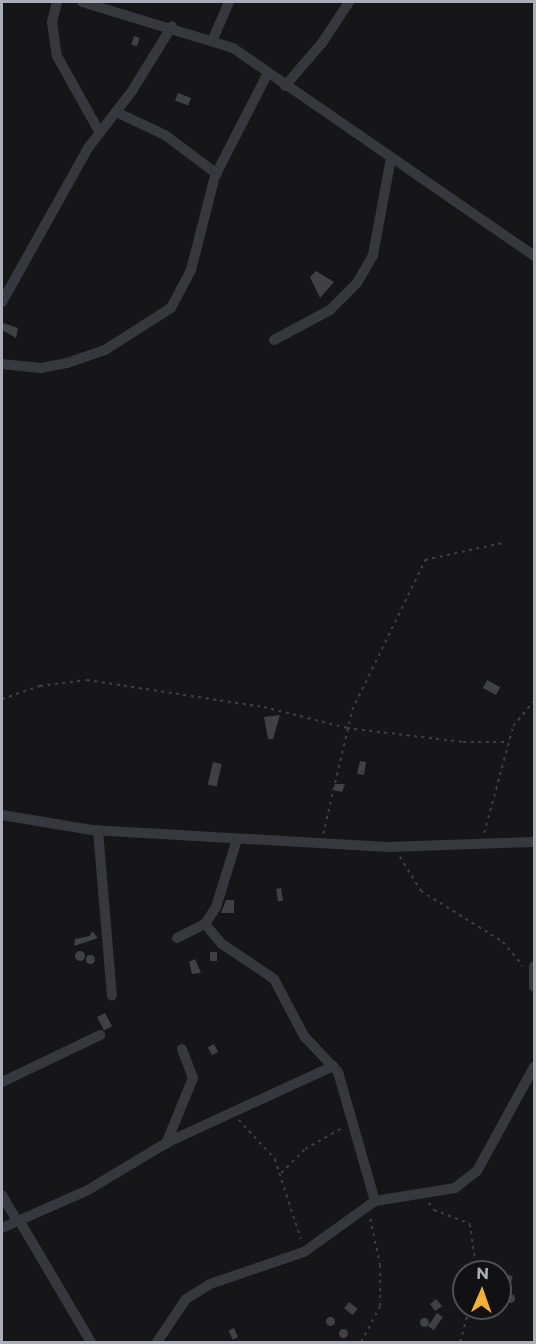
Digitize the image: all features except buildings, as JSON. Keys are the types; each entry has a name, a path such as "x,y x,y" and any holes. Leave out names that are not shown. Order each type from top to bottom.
{"street":[{"path":"57,2 52,22 57,56 100,133"},
{"path":"82,2 124,7 213,39 268,73 534,256"},
{"path":"213,39 229,2"},
{"path":"285,86 322,43 349,2"},
{"path":"2,302 100,133 172,26"},
{"path":"2,364 41,368 67,363 105,350 171,308 192,270 217,174 268,73"},
{"path":"116,112 165,135 217,174"},
{"path":"274,340 330,309 357,283 373,255 391,158"},
{"path":"2,815 98,830 396,848 534,843"},
{"path":"98,830 112,995"},
{"path":"177,938 205,924 216,907 237,839"},
{"path":"205,924 222,944 274,979 304,1036 342,1078 350,1124 371,1204"},
{"path":"534,966 534,984"},
{"path":"2,1082 100,1035"},
{"path":"166,1144 193,1078 182,1049"},
{"path":"2,1228 87,1190 166,1144 333,1066"},
{"path":"157,1342 186,1299 210,1284 304,1252 371,1204 455,1188 477,1171 534,1067"},
{"path":"2,1195 91,1342"}],"path":[{"path":"321,844 347,728 361,686 425,560 502,543"},
{"path":"2,699 40,686 87,680 264,707 347,728 463,742 508,742"},
{"path":"481,846 513,726 534,700"},
{"path":"396,848 420,891 503,942 534,984"},
{"path":"231,1114 263,1141 280,1174 304,1252"},
{"path":"280,1174 305,1149 350,1124"},
{"path":"424,1195 434,1210 470,1224 475,1260"},
{"path":"362,1342 380,1306 380,1266 371,1204"},
{"path":"460,1342 466,1320"}]}
